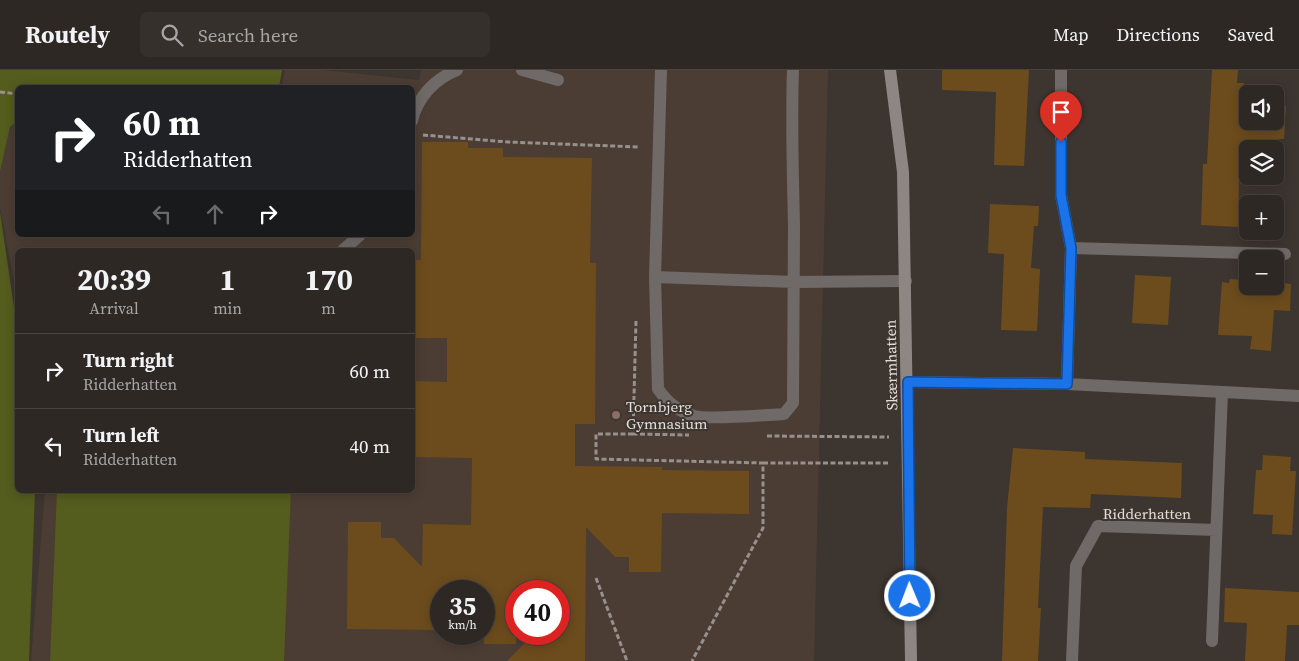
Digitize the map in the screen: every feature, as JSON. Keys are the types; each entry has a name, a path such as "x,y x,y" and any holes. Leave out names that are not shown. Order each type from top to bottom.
{"street":[{"path":"415,112 418,102 432,85 457,70"},
{"path":"522,70 558,80"},
{"path":"661,70 656,277 658,389 665,399 678,410 697,417 784,414 793,402 793,70"},
{"name":"Skærmhatten","path":"890,70 903,172 908,382 911,661"},
{"path":"1061,70 1061,195 1071,248 1067,384"},
{"path":"345,248 358,237"},
{"path":"1071,248 1285,254"},
{"path":"656,277 794,282 906,281"},
{"path":"908,382 1067,384 1299,396"},
{"path":"1212,641 1222,392"},
{"name":"Ridderhatten","path":"1072,661 1076,566 1098,526 1216,530"}],"path":[{"path":"0,92 15,94"},
{"path":"422,135 508,142 639,147"},
{"path":"639,137 639,156"},
{"path":"633,434 636,315"},
{"path":"692,435 596,434 596,459 764,463 908,463"},
{"path":"761,436 908,437"},
{"path":"692,661 763,528 764,463"},
{"path":"596,578 627,661"}],"shaded area":[{"name":"Tornbjerg Gymnasium","path":"285,70 323,70 419,80 421,70 828,70 814,661 31,661 45,493 415,493 415,248 15,248 15,286 0,207 0,172 10,127 15,123 15,237 415,237 415,85 282,85"}],"green space":[{"path":"0,70 282,70 279,85 15,85 15,123 10,127 0,172"},
{"path":"0,212 15,314 15,493 35,493 29,661 0,661"},
{"path":"57,493 291,493 284,661 50,661"}],"building":[{"path":"942,70 1029,70 1024,166 994,165 996,92 942,90"},
{"path":"1212,70 1238,70 1237,83 1244,83 1244,85 1239,85 1239,130 1284,130 1284,106 1286,106 1284,139 1239,140 1238,227 1201,225 1203,164 1207,164"},
{"path":"422,142 468,142 468,148 503,148 503,157 592,158 590,263 596,263 595,424 575,424 575,466 749,471 749,514 662,513 661,572 629,572 629,557 615,557 586,527 585,661 507,661 523,645 570,645 570,580 505,580 505,644 495,644 495,580 430,580 430,630 347,629 348,522 381,522 381,538 394,538 422,567 423,524 471,525 472,458 415,457 415,381 447,382 447,338 415,338 415,260 421,260"},
{"path":"990,204 1039,206 1038,226 1034,226 1031,268 1040,269 1037,331 1001,330 1004,254 988,253"},
{"path":"1135,275 1171,277 1168,325 1132,323"},
{"path":"1230,279 1239,280 1239,295 1284,295 1284,283 1291,284 1290,311 1274,310 1271,351 1250,349 1252,336 1218,335 1222,282 1229,283"},
{"path":"1013,448 1085,452 1085,459 1182,463 1181,498 1091,494 1090,508 1043,507 1038,608 1041,608 1038,661 1002,661 1007,508"},
{"path":"1263,455 1291,457 1290,471 1296,471 1292,535 1272,534 1273,515 1253,514 1256,470 1262,470"},
{"path":"1225,588 1299,592 1299,625 1287,625 1285,661 1245,661 1247,623 1224,622"}],"place":[{"name":"Tornbjerg Gymnasium","path":"616,415"}],"route":[{"path":"910,596 908,382 1067,384 1071,248 1061,195 1061,142"}]}
